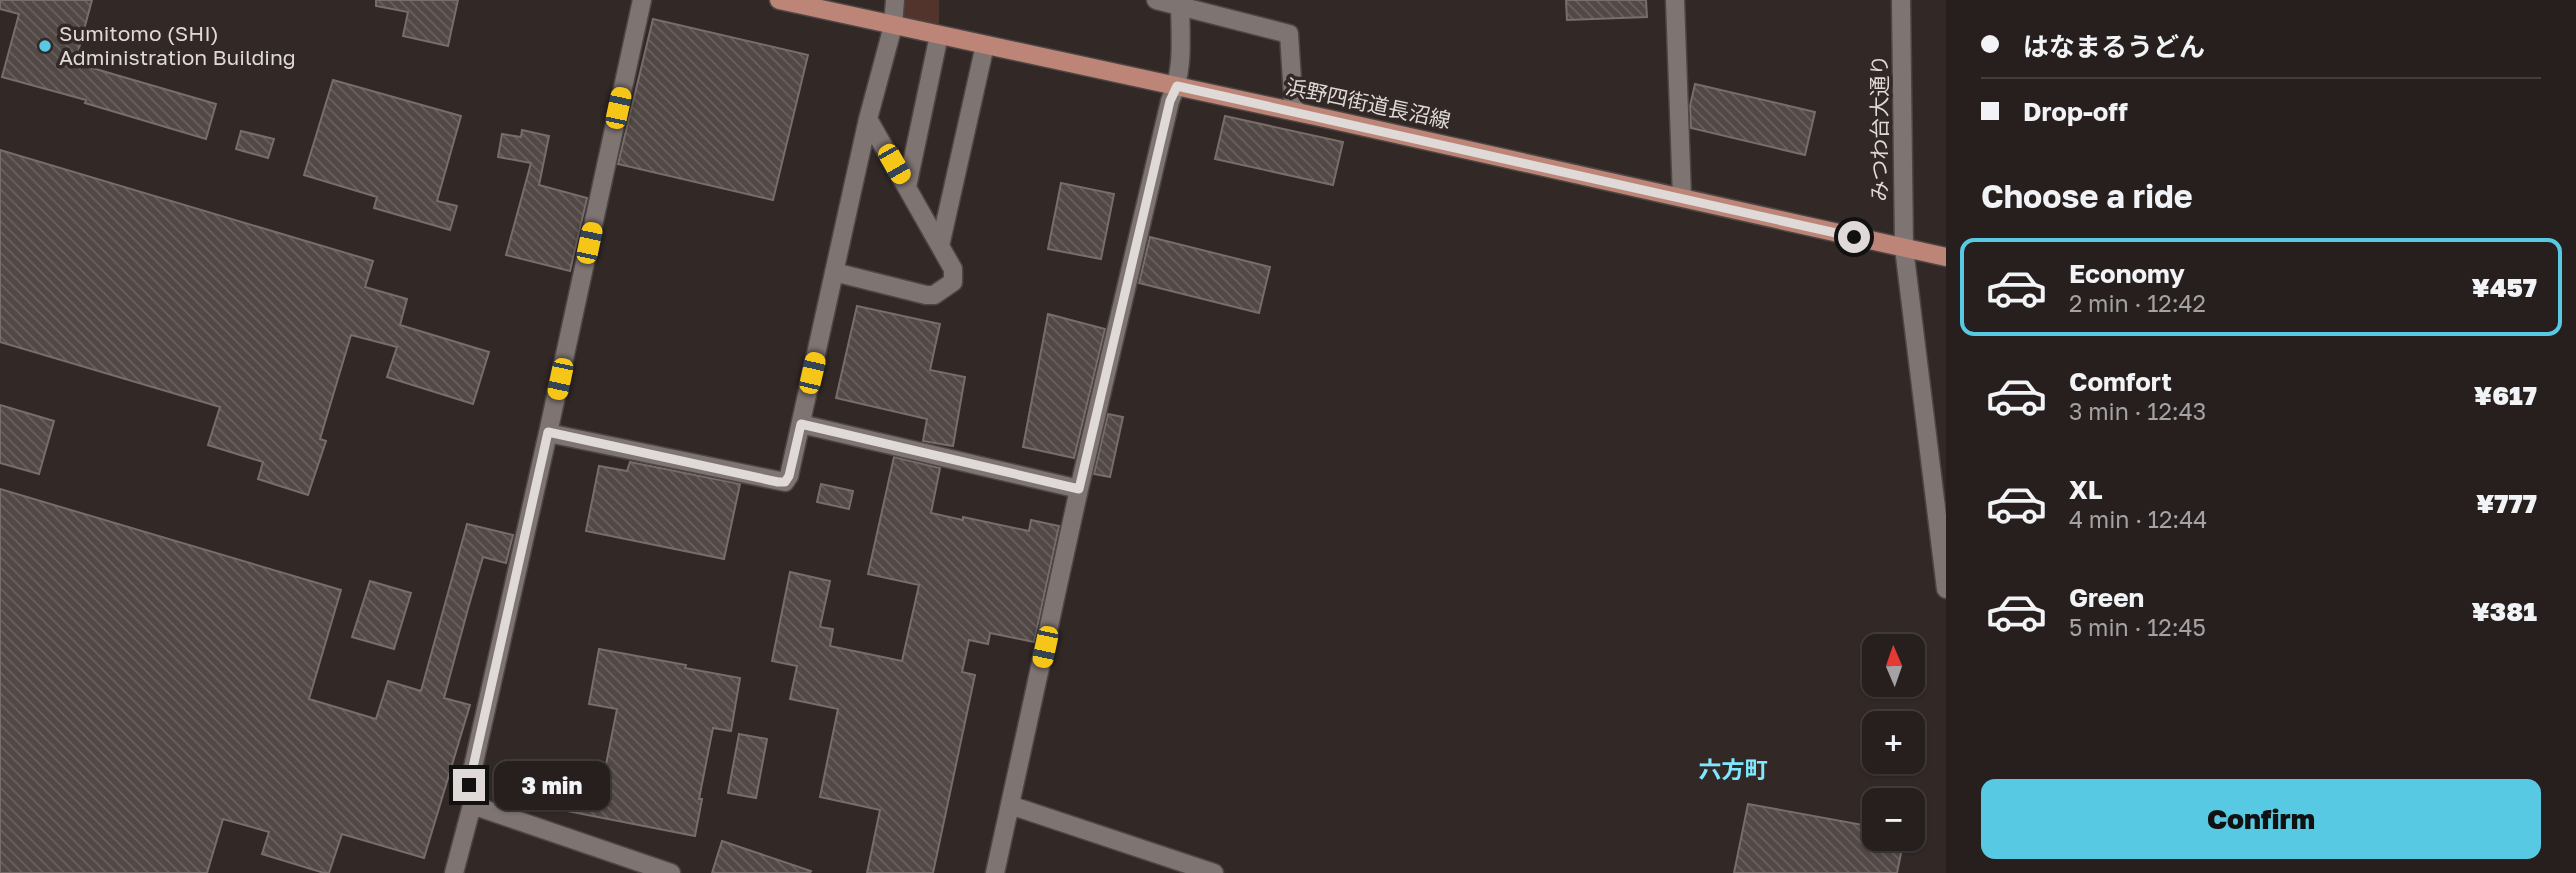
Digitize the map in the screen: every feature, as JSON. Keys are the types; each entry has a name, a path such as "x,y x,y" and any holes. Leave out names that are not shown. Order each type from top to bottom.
{"main road":[{"name":"浜野四街道長沼線","path":"779,0 1294,111 1946,257"}],"street":[{"path":"454,873 472,805 469,785 642,0"},
{"path":"548,432 785,482 789,476 801,424 868,119 893,26 895,0"},
{"path":"1156,0 1180,3 1289,34 1294,111"},
{"path":"1675,0 1682,197"},
{"name":"みつわ台大通り","path":"1900,0 1904,248 1946,589"},
{"path":"995,873 1079,489 1170,101 1181,69 1180,3"},
{"path":"907,187 939,35"},
{"path":"940,246 985,45"},
{"path":"834,272 926,295 934,295 953,282 953,269 868,119"},
{"path":"801,424 1079,489"},
{"path":"472,805 671,873"},
{"path":"1010,805 1214,873"}],"shaded area":[{"path":"902,0 939,0 939,27 902,18"}],"building":[{"path":"0,0 92,0 75,63 216,104 206,139 85,103 86,100 2,77 19,14 0,9"},
{"path":"376,0 458,0 448,46 403,36 408,12 376,6"},
{"path":"1566,0 1646,0 1647,17 1567,20"},
{"path":"653,19 808,55 773,200 618,164"},
{"path":"333,80 461,116 437,201 457,206 450,230 374,208 377,197 304,175"},
{"path":"1695,84 1815,112 1805,155 1691,128 1690,106"},
{"path":"1225,116 1343,142 1333,185 1215,159"},
{"path":"522,130 549,136 539,185 587,198 570,271 506,255 531,163 498,157 502,134 521,137"},
{"path":"241,131 274,139 268,158 236,149"},
{"path":"0,150 373,261 365,287 407,299 400,325 489,352 473,404 387,377 397,347 351,335 320,439 326,441 308,495 258,479 263,462 208,445 220,407 0,342"},
{"path":"1061,183 1114,194 1101,259 1048,249"},
{"path":"1150,237 1270,267 1259,313 1139,283"},
{"path":"857,306 940,324 930,370 965,377 953,446 923,441 927,419 836,398"},
{"path":"1048,314 1105,329 1074,458 1023,447"},
{"path":"0,405 54,421 39,474 0,463"},
{"path":"1108,414 1123,417 1110,477 1094,474"},
{"path":"894,457 940,468 931,513 1029,531 1031,520 1059,526 1034,642 990,633 988,644 969,640 962,672 975,675 933,873 867,873 880,810 820,797 838,709 790,699 797,666 772,661 790,572 830,581 820,627 833,629 830,646 902,661 919,585 868,574"},
{"path":"630,462 740,484 724,559 586,531 599,466 627,471"},
{"path":"821,484 853,491 849,509 817,502"},
{"path":"0,489 341,590 309,699 376,719 388,681 421,691 467,524 513,535 506,563 483,557 469,605 444,698 470,705 424,858 342,834 329,873 324,873 262,854 269,832 223,819 207,873 0,873"},
{"path":"370,581 411,593 394,649 352,637"},
{"path":"599,649 740,678 731,731 713,728 699,799 702,799 695,836 521,802 528,765 603,780 617,709 589,704"},
{"path":"739,734 767,739 756,798 728,793"},
{"path":"1748,804 1862,825 1862,851 1901,851 1897,873 1734,873"},
{"path":"722,841 811,871 712,873"}],"place":[{"name":"Sumitomo (SHI) Administration Building","path":"45,46"}],"district":[{"name":"六方町","path":"1733,770"}],"route":[{"path":"469,785 548,432 785,482 789,476 801,424 1079,489 1170,101 1177,86 1854,237"}]}
